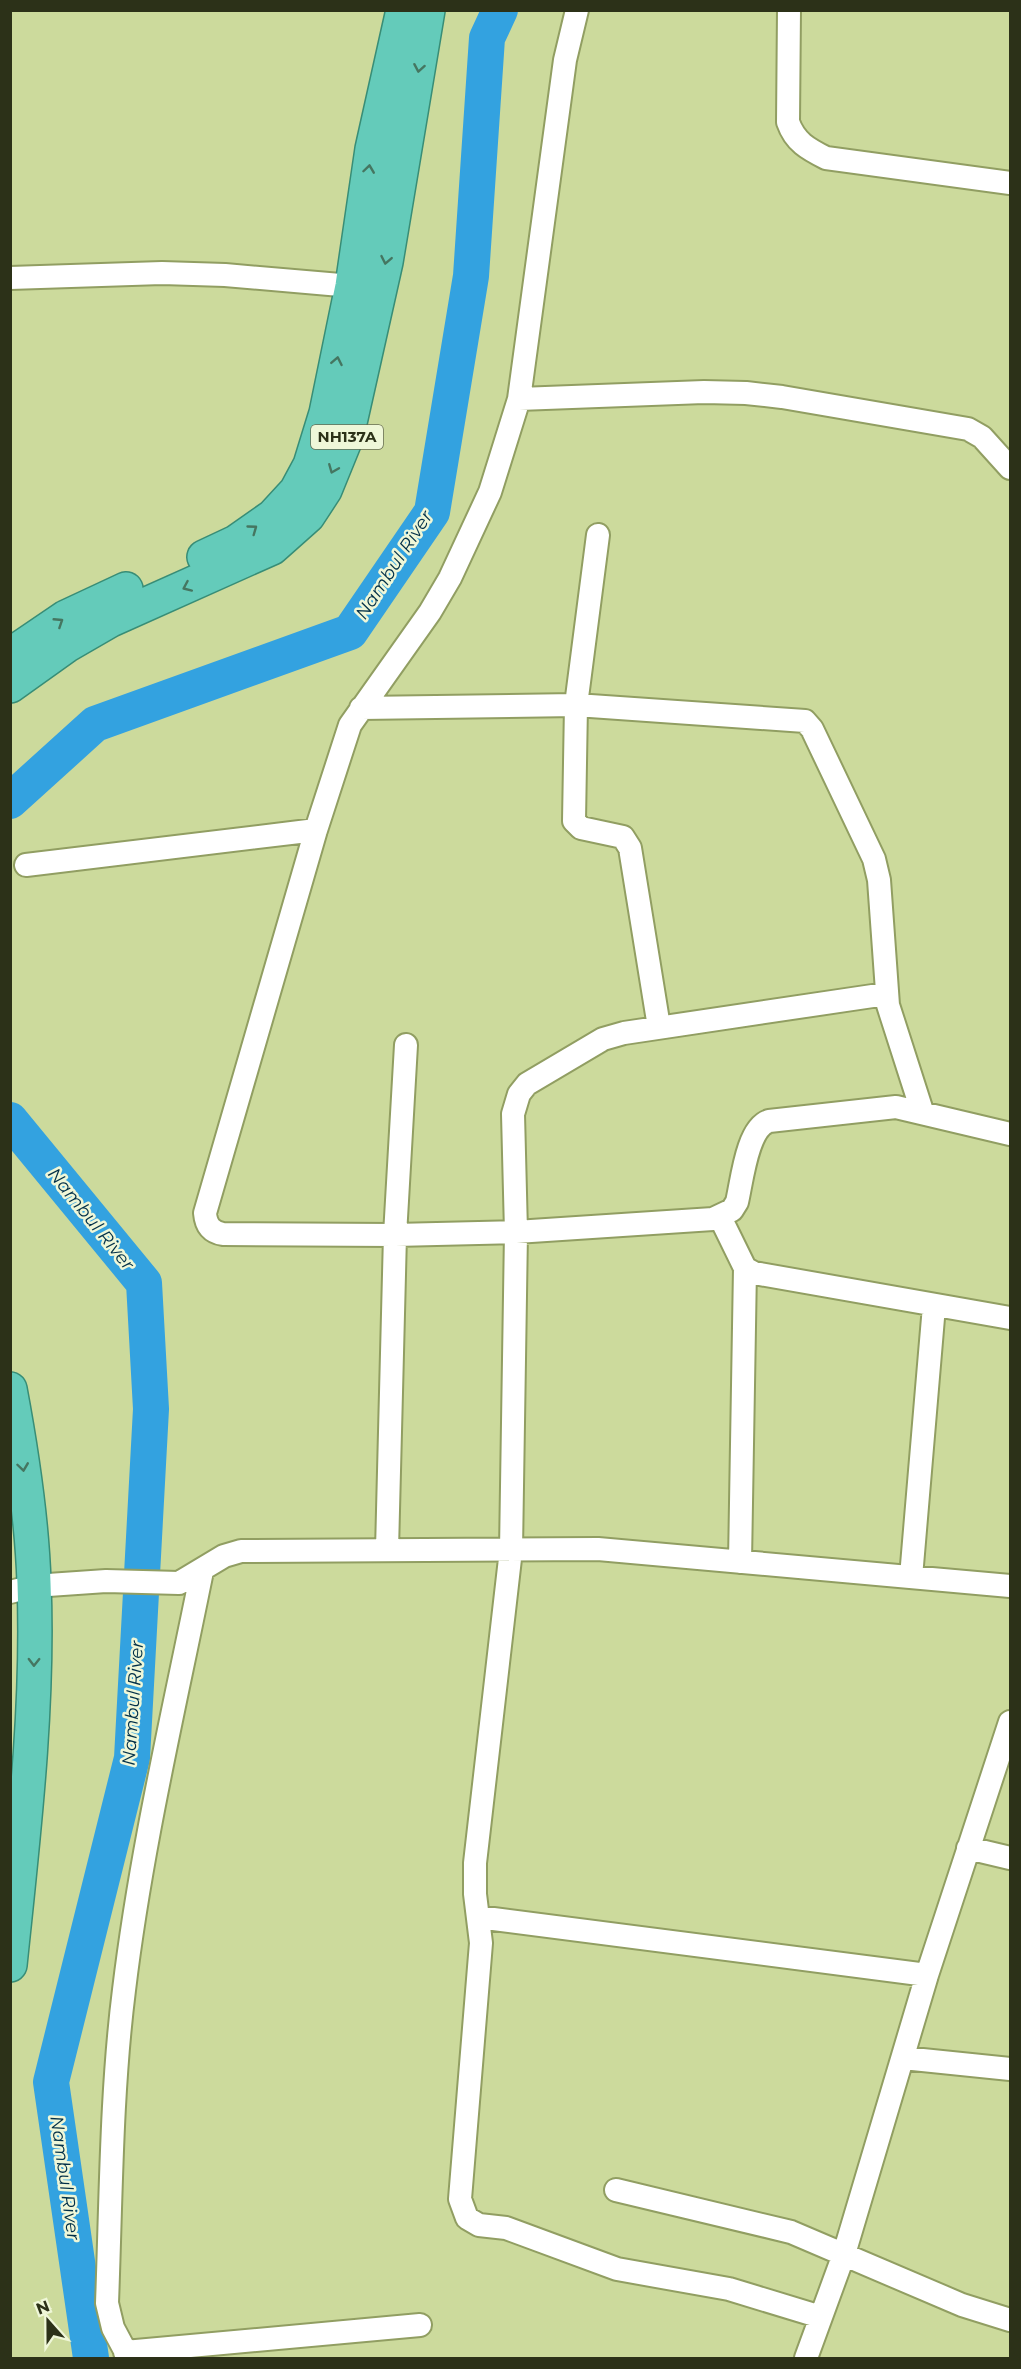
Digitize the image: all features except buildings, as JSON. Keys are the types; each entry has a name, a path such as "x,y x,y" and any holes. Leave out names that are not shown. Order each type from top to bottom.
{"highway":[{"name":"NH137A","path":"10,655 66,617 236,542 273,516 296,491 310,465 326,413 352,286 372,148 403,10"},
{"name":"NH137A","path":"10,686 66,646 111,620 272,548 308,516 325,490 347,436 386,262 428,10"},
{"path":"10,1389 26,1488 22,1589 29,1750 10,1965"}],"street":[{"path":"577,10 565,60 519,399 490,492 450,578 430,612 350,724 316,830 205,1213 206,1220 216,1233 223,1234 395,1235 516,1232 720,1217 732,1210 737,1202 752,1136 765,1122 896,1107 922,1111 1011,1134"},
{"path":"789,10 788,122 792,134 802,145 826,158 1011,183"},
{"path":"10,278 162,273 225,275 352,286"},
{"path":"519,399 704,392 782,397 968,429 982,437 1011,468"},
{"path":"598,535 576,705 574,820 581,828 622,837 630,848 659,1027"},
{"path":"361,708 576,705 806,721 817,739 874,859 879,880 886,994 891,1017 922,1111"},
{"path":"26,864 316,830"},
{"path":"821,2317 729,2289 617,2269 506,2228 478,2225 466,2218 460,2199 481,1943 475,1894 475,1863 512,1550 516,1232 513,1114 519,1094 527,1084 603,1039 659,1027 886,994"},
{"path":"387,1550 395,1235 406,1044"},
{"path":"720,1217 745,1268 740,1562"},
{"path":"745,1268 754,1273 1011,1318"},
{"path":"910,1577 934,1306"},
{"path":"22,1589 106,1581 179,1582 237,1551 598,1549 1011,1586"},
{"path":"202,1570 136,1898 123,1992 114,2098 107,2303 113,2328 127,2355 420,2325"},
{"path":"806,2358 843,2254 927,1975 1011,1722"},
{"path":"968,1848 1011,1858"},
{"path":"478,1917 927,1975"},
{"path":"903,2058 1011,2069"},
{"path":"616,2190 782,2229 962,2305 1011,2320"}],"waterway":[{"name":"Nambul River","path":"10,801 95,724 350,632 432,512 471,276 487,38 500,10"},
{"name":"Nambul River","path":"10,1120 144,1283 151,1409 132,1758 51,2082 91,2358"}]}
